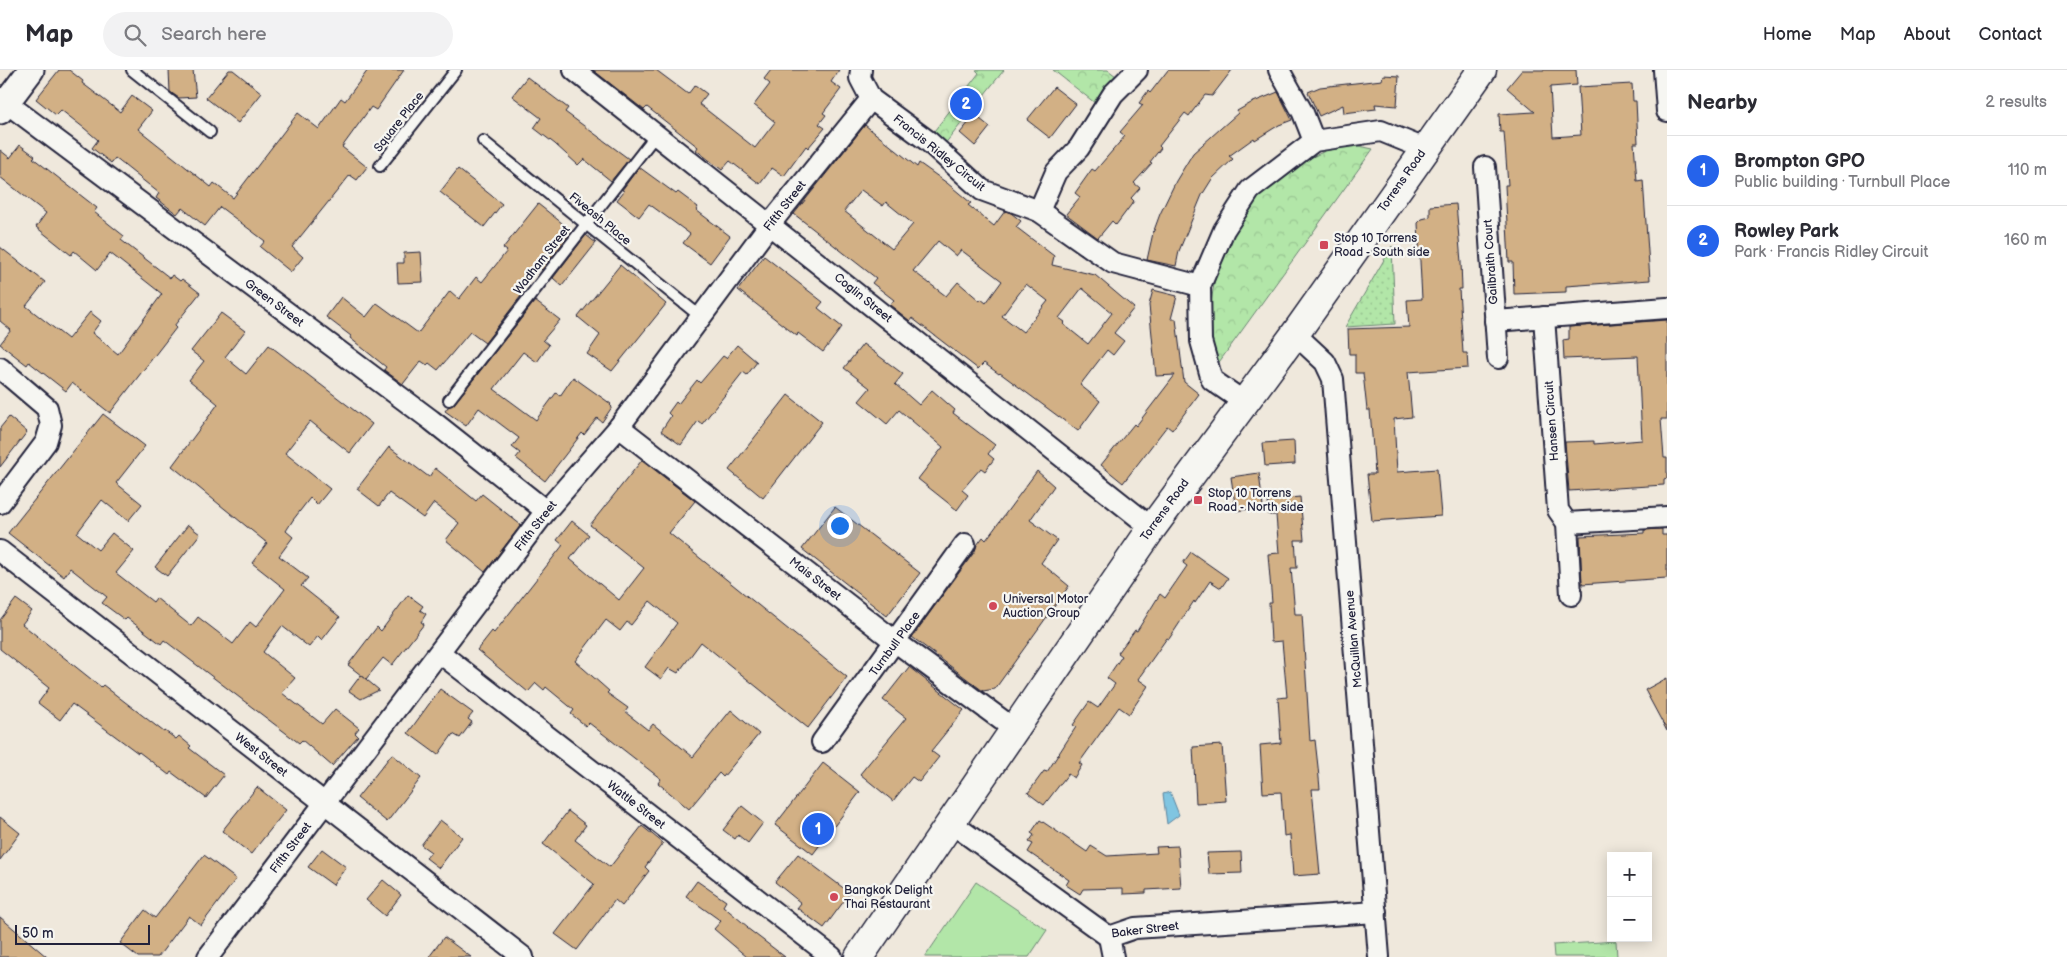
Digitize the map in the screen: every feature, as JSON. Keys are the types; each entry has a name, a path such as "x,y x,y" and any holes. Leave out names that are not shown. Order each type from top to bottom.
{"main road":[{"name":"Torrens Road","path":"859,957 1152,528 1295,334 1482,70"}],"street":[{"path":"2,104 31,70"},
{"name":"Coglin Street","path":"574,70 1152,528"},
{"name":"Francis Ridley Circuit","path":"861,70 860,78 871,99 928,141 982,190 1039,211 1113,263 1200,286"},
{"path":"1039,211 1056,172 1079,148 1113,94 1137,70"},
{"path":"1279,70 1303,112 1314,141"},
{"path":"1664,70 1667,111"},
{"name":"Fifth Street","path":"208,957 546,511 619,427 770,224 871,99"},
{"name":"Green Street","path":"2,104 423,414 546,511"},
{"path":"1244,402 1212,380 1201,341 1200,286 1224,230 1250,190 1314,141 1381,131 1425,149"},
{"name":"Gailbraith Court","path":"1485,167 1498,358"},
{"path":"1495,321 1667,308"},
{"name":"Hansen Circuit","path":"1544,317 1558,510 1567,523 1571,595"},
{"name":"McQuillan Avenue","path":"1295,334 1325,362 1333,379 1379,957"},
{"path":"0,368 47,408 51,425 46,442 0,503"},
{"name":"Mais Street","path":"619,427 896,642 1014,729"},
{"path":"1567,523 1667,517"},
{"name":"Turnbull Place","path":"822,742 965,544"},
{"name":"West Street","path":"0,551 523,957"},
{"name":"Wattle Street","path":"440,653 832,957"},
{"name":"Baker Street","path":"950,822 1109,937 1135,928 1376,912"},
{"path":"1109,937 1113,957"}],"lane":[{"path":"132,70 210,132"},
{"name":"Square Place","path":"380,166 456,70"},
{"name":"Wadham Street","path":"449,400 655,136"},
{"name":"Fiveash Place","path":"483,141 701,317"}],"green space":[{"path":"976,70 1004,70 944,145 931,135 979,73"},
{"path":"1053,70 1108,70 1116,76 1095,103"},
{"path":"1350,144 1373,149 1217,365 1212,353 1209,315 1217,266 1228,240 1260,192 1300,163 1327,150"},
{"path":"1392,246 1395,324 1345,327"},
{"path":"976,882 1047,930 1029,957 925,957"},
{"path":"1616,942 1617,957 1554,957 1553,945"}],"water":[{"path":"1170,792 1179,815 1167,824 1163,794"}],"building":[{"path":"59,70 69,70 83,81 82,83 120,112 132,96 152,111 138,129 211,187 214,183 233,198 298,113 319,129 341,98 345,101 368,70 404,70 376,110 371,107 342,147 367,167 357,180 350,175 292,247 303,257 291,272 260,247 265,241 220,207 205,226 182,208 177,214 156,198 159,193 115,158 111,163 92,148 98,140 61,110 56,115 36,99"},
{"path":"169,70 193,70 196,97 179,98 170,92"},
{"path":"229,70 233,70 262,93 238,123 206,98"},
{"path":"593,70 656,70 688,94 695,85 707,94 699,104 755,148 775,122 754,105 770,84 764,79 771,70 839,70 831,82 841,89 823,113 826,115 819,124 825,128 808,148 806,146 784,176 772,168 760,184 730,161 722,170 696,150 698,147 647,107 644,110"},
{"path":"1168,70 1232,70 1212,96 1205,95 1189,116 1185,113 1159,146 1161,148 1150,162 1152,163 1134,183 1140,188 1131,198 1134,201 1116,225 1112,221 1098,238 1066,214 1080,197 1075,193 1092,169 1095,171 1125,136 1120,132 1143,105 1139,103 1148,91 1150,93"},
{"path":"1522,70 1576,70 1577,85 1550,87 1553,137 1581,135 1578,87 1632,84 1633,101 1636,101 1638,143 1634,143 1637,181 1643,180 1650,280 1566,286 1566,292 1514,294 1513,262 1509,262 1505,185 1508,185 1504,132 1500,132 1499,114 1535,112 1507,88"},
{"path":"1383,75 1399,76 1397,106 1375,104 1376,109 1344,113 1343,105 1319,116 1308,92 1320,87 1382,80"},
{"path":"527,77 568,108 565,112 629,159 611,181 584,159 578,165 534,128 541,118 512,96"},
{"path":"1054,87 1076,104 1050,138 1027,120"},
{"path":"1278,92 1292,120 1279,125 1255,140 1254,138 1229,156 1233,159 1212,179 1202,195 1179,251 1176,266 1147,260 1153,233 1160,214 1176,181 1193,153 1238,113 1237,111"},
{"path":"975,115 990,127 975,146 960,133"},
{"path":"865,125 917,167 919,163 947,183 971,203 968,205 994,226 1005,211 1011,213 1021,221 1016,227 1054,256 1052,265 1095,275 1134,308 1114,333 1124,341 1113,355 1107,350 1080,385 1100,401 1078,431 1000,373 984,363 978,369 912,318 910,321 890,305 894,300 872,283 876,278 794,214","holes":["861,190 883,206 886,202 913,224 892,249 844,211","938,241 956,256 961,250 1002,281 986,303 981,299 980,301 958,282 946,296 913,271","1026,284 1048,301 1023,332 1002,316","1082,288 1112,313 1088,344 1063,324 1065,322 1059,318"]},
{"path":"20,145 35,156 33,158 97,208 94,212 124,236 121,240 170,278 172,275 180,281 182,279 200,293 174,326 176,328 110,413 72,383 66,391 29,362 27,365 0,344 11,330 0,321 0,247 45,282 26,306 68,339 90,312 101,321 92,333 118,354 162,294 110,253 97,270 74,251 71,255 36,227 46,213 0,177 0,150 10,158"},
{"path":"639,167 676,194 678,192 698,207 696,210 730,236 710,263 683,243 690,234 649,204 639,217 617,200"},
{"path":"458,169 502,204 484,227 440,192"},
{"path":"538,204 572,231 542,270 535,264 517,286 524,292 485,343 470,332 438,370 429,363 427,365 421,361 403,384 384,370 386,367 350,338 351,336 326,317 341,297 366,317 377,303 418,333 450,291 459,299 476,277 482,282 507,251 503,248"},
{"path":"1456,204 1461,262 1462,289 1459,289 1463,353 1467,353 1468,368 1408,372 1412,417 1394,419 1397,472 1437,469 1441,516 1372,521 1367,474 1375,474 1370,410 1367,410 1363,373 1355,373 1355,354 1349,354 1348,329 1409,327 1407,300 1422,299 1418,223 1422,219 1430,217 1430,206"},
{"path":"586,235 596,243 562,286 553,278"},
{"path":"421,252 423,282 398,283 397,263 404,263 404,253"},
{"path":"764,256 823,302 818,308 842,327 823,352 798,333 797,336 738,290"},
{"path":"620,265 666,304 612,371 587,354 600,335 578,317"},
{"path":"1153,290 1177,296 1171,319 1176,319 1184,382 1199,394 1172,430 1167,426 1123,483 1101,465 1134,424 1136,426 1175,375 1156,376 1149,305"},
{"path":"535,301 560,320 543,340 549,345 537,362 523,352 494,389 536,420 556,393 560,396 573,377 611,404 612,407 602,422 597,418 584,435 582,433 545,481 516,458 520,453 512,447 519,438 479,408 466,426 445,411 454,404"},
{"path":"221,313 245,331 225,357 246,374 269,345 372,424 350,453 310,421 285,453 330,489 317,505 310,498 293,520 286,531 293,537 279,556 308,578 301,586 340,617 322,640 318,636 309,647 282,626 263,652 295,678 282,693 322,724 335,709 359,728 355,733 358,736 332,766 302,740 299,743 164,640 161,644 127,618 125,620 102,603 107,597 70,568 64,577 8,533 103,414 145,446 116,483 142,504 128,521 102,500 77,533 98,550 112,533 134,551 116,573 153,602 156,598 191,626 198,617 233,644 250,622 256,627 285,589 252,563 267,543 172,466 218,404 189,380 204,361 191,351"},
{"path":"1667,320 1667,419 1661,419 1664,458 1667,458 1667,478 1664,479 1664,485 1569,491 1565,442 1594,441 1594,444 1642,440 1638,356 1564,359 1563,340 1569,339 1569,327"},
{"path":"863,344 903,374 895,384 919,405 932,390 955,410 953,413 995,445 988,454 994,459 985,471 981,468 962,490 968,495 957,510 918,479 943,447 899,410 887,424 859,401 870,388 844,368"},
{"path":"737,345 757,362 747,375 743,372 702,424 698,421 681,445 661,431 671,416 668,413 676,402 678,404 697,380 700,383 723,356 726,358"},
{"path":"788,395 822,422 763,498 729,470"},
{"path":"9,417 27,432 0,467 0,428"},
{"path":"1294,441 1295,464 1265,466 1263,443"},
{"path":"389,447 429,477 435,468 476,501 482,494 521,525 485,572 446,540 459,523 434,503 423,518 389,493 379,506 357,489"},
{"path":"642,460 695,501 669,533 847,677 808,728 701,642 678,673 669,668 661,679 645,667 677,623 650,601 631,625 627,622 620,631 606,620 575,661 609,691 607,693 628,708 625,712 648,730 653,724 693,757 731,710 759,734 723,777 719,773 689,809 658,783 661,779 589,723 586,726 571,714 574,710 546,687 544,690 536,683 528,692 477,650 492,631 494,633 563,545 557,540 572,521 589,535 570,559 619,600 644,568 590,525"},
{"path":"1037,471 1054,486 1030,520 1057,540 1041,563 1069,586 995,689 983,691 912,637 975,551 983,537 986,540"},
{"path":"1259,473 1263,507 1236,511 1231,477"},
{"path":"1300,497 1304,540 1295,540 1297,568 1291,568 1295,614 1302,614 1310,741 1315,740 1318,767 1320,789 1312,789 1320,874 1293,876 1290,835 1284,836 1281,792 1263,793 1260,745 1281,743 1278,698 1287,697 1282,641 1271,642 1269,603 1272,603 1268,554 1279,553 1276,515 1269,515 1268,500"},
{"path":"835,507 920,573 887,616 802,549"},
{"path":"188,525 200,534 167,576 155,567"},
{"path":"1662,529 1662,535 1667,535 1667,578 1582,584 1580,536 1644,533 1644,530"},
{"path":"1191,552 1228,578 1221,588 1210,581 1138,679 1148,686 1129,714 1119,707 1079,763 1082,765 1074,778 1068,774 1044,805 1028,793 1044,771 1047,772 1076,727 1073,725 1089,702 1098,708 1115,684 1107,678 1122,656 1118,653 1135,630 1137,631 1160,594 1165,598 1187,566 1183,563"},
{"path":"408,595 423,606 420,610 426,614 421,622 424,624 392,665 383,658 366,679 348,665 377,627 381,631"},
{"path":"16,599 32,611 22,624 101,687 103,685 164,732 176,739 179,736 191,746 189,748 224,775 206,798 171,772 169,775 72,704 60,720 38,703 49,688 0,649 0,620"},
{"path":"909,667 964,710 931,751 939,757 919,782 912,777 893,801 860,774 906,718 883,700"},
{"path":"361,675 379,690 361,699 349,691"},
{"path":"1667,678 1667,731 1645,690"},
{"path":"440,689 473,713 468,719 472,722 460,738 453,734 438,755 408,733"},
{"path":"1222,745 1226,801 1196,803 1193,747"},
{"path":"392,754 421,778 387,822 357,798"},
{"path":"823,763 860,792 813,854 775,825"},
{"path":"257,787 286,810 251,854 222,831"},
{"path":"742,806 763,823 748,843 738,835 735,839 723,830"},
{"path":"568,811 586,825 575,840 610,867 642,826 663,843 645,867 649,871 622,906 615,900 577,950 555,934 594,884 543,844"},
{"path":"0,817 20,833 0,860"},
{"path":"440,820 462,837 439,868 426,858 431,852 421,845"},
{"path":"1040,820 1087,852 1091,846 1107,856 1157,853 1156,847 1178,846 1181,888 1146,890 1146,893 1123,894 1123,888 1083,889 1080,894 1066,885 1069,880 1028,852 1033,844 1029,842 1034,835 1031,833"},
{"path":"322,849 346,867 333,885 308,867"},
{"path":"1241,852 1242,873 1209,874 1207,853"},
{"path":"798,854 850,893 824,928 797,908 801,903 775,882"},
{"path":"204,855 236,879 201,925 189,916 158,957 138,957 120,943 145,910 155,918"},
{"path":"383,880 401,895 385,916 366,900"},
{"path":"697,881 726,901 723,906 747,928 785,957 747,957 714,929 721,921 686,896"},
{"path":"0,917 47,957 0,957"},
{"path":"444,937 471,957 429,957"}],"place":[{"name":"Rowley Park","path":"966,104"},
{"name":"Stop 10 Torrens Road - South side","path":"1324,245"},
{"name":"Stop 10 Torrens Road - North side","path":"1198,500"},
{"name":"Universal Motor Auction Group","path":"993,606"},
{"name":"Brompton GPO","path":"818,829"},
{"name":"Bangkok Delight Thai Restaurant","path":"834,897"}]}
